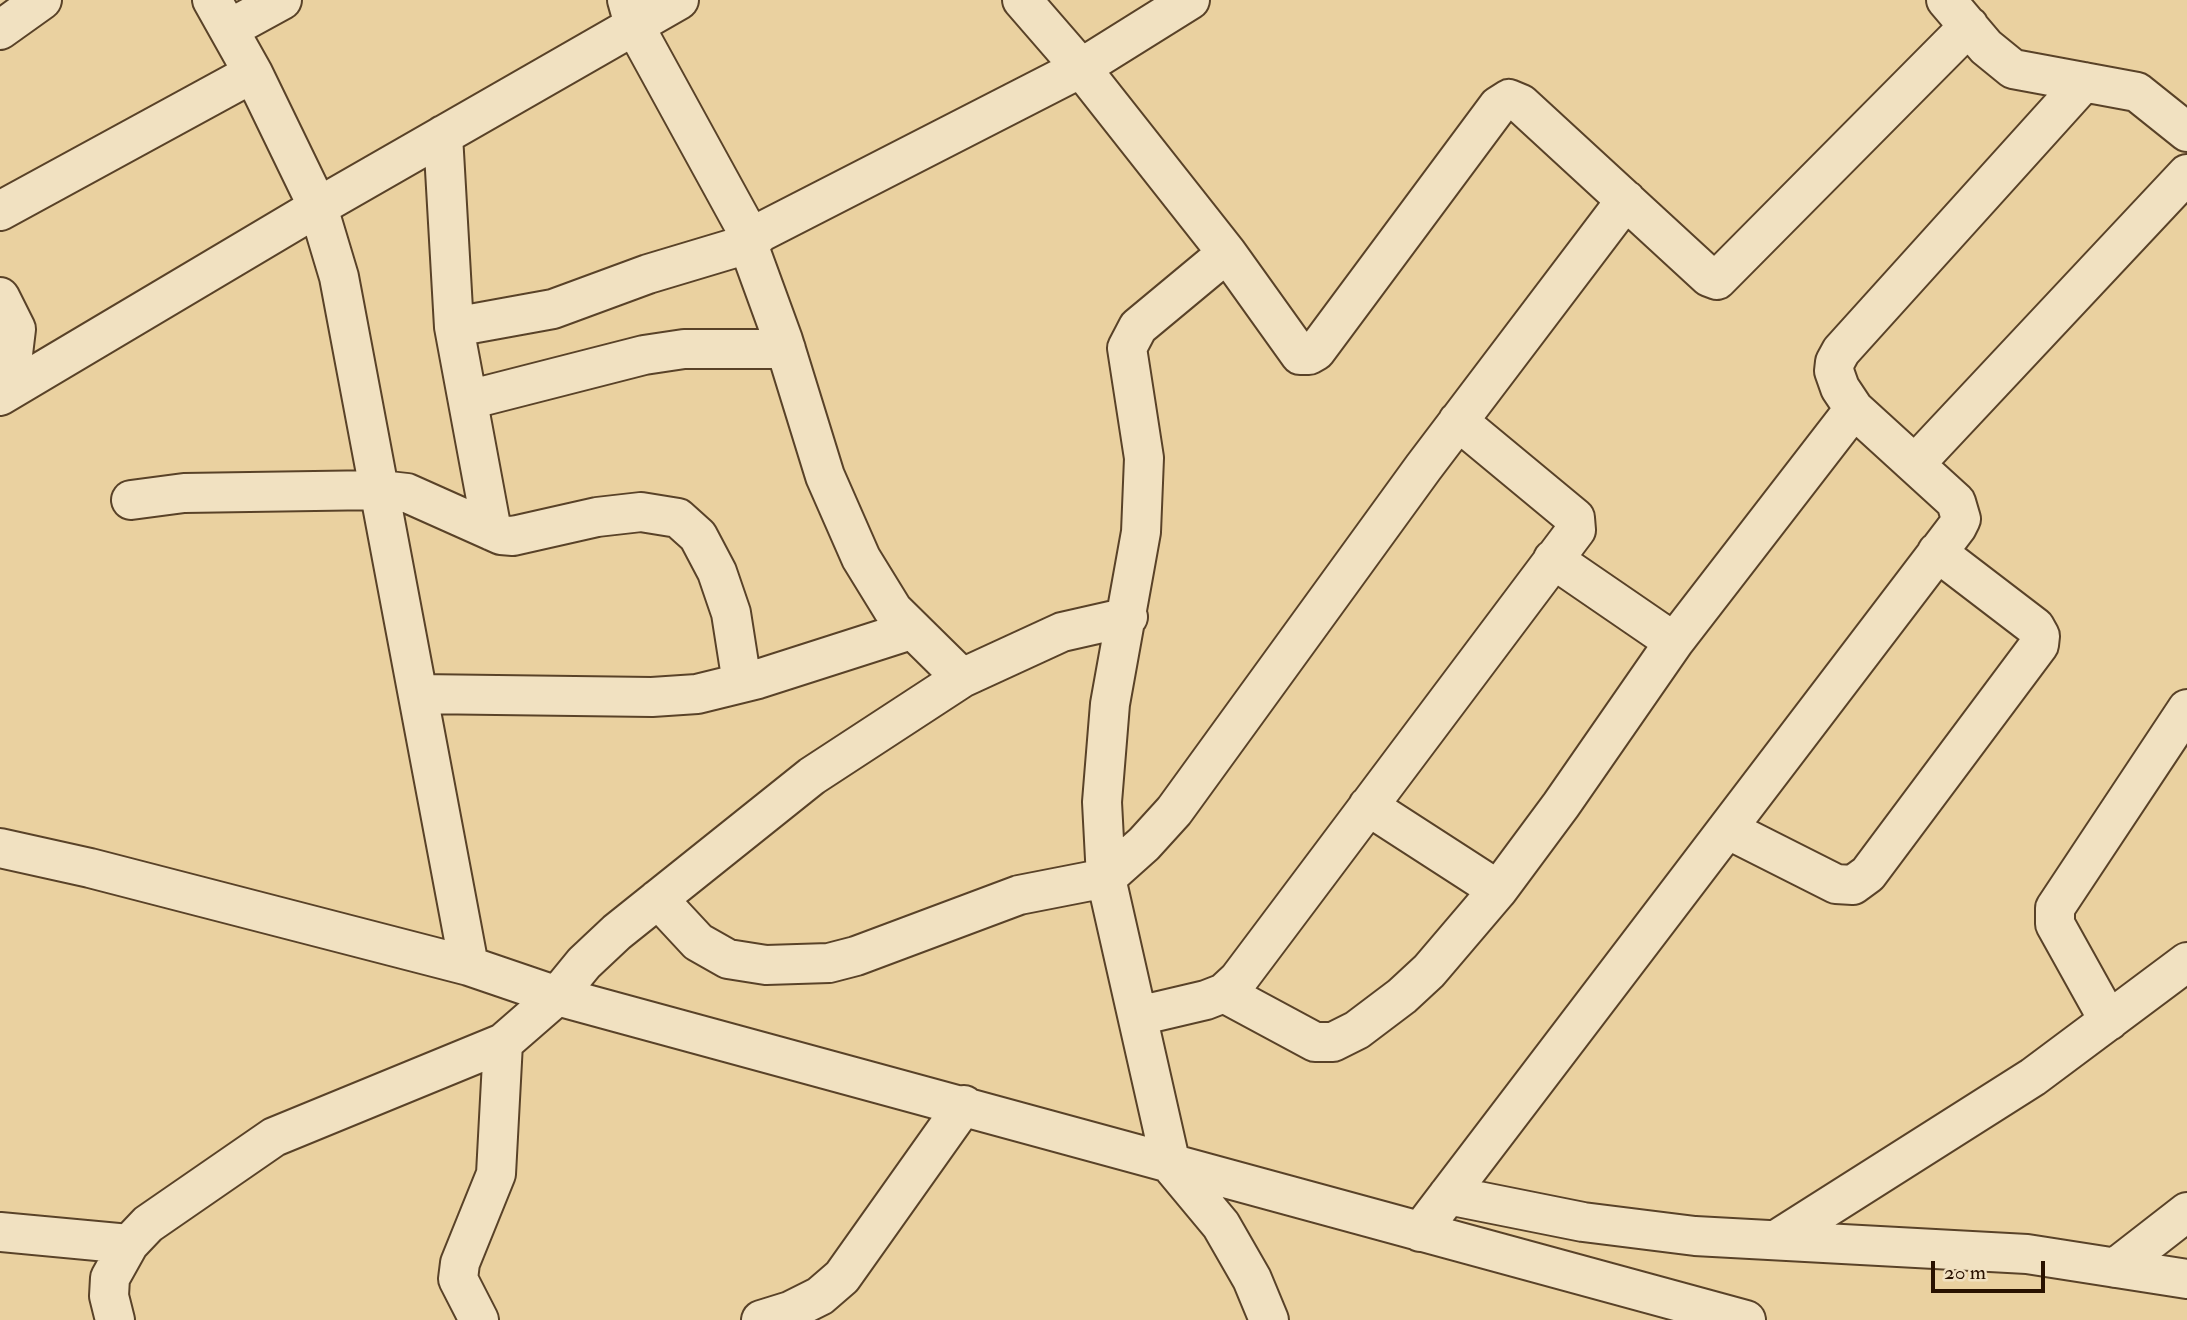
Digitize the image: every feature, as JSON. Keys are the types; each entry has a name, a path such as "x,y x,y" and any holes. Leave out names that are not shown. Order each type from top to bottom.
{"street":[{"path":"0,30 42,0"},
{"path":"282,0 220,15 253,73 318,206 339,278 469,966"},
{"path":"0,396 318,206 443,135 631,13 679,0"},
{"path":"1022,0 1081,68 1227,253 1300,355 1309,355 1316,351 1498,106 1509,99 1521,104 1709,277 1717,280 1957,13 1999,61 2013,69 2137,92 2187,132"},
{"path":"454,327 553,309 648,274 750,242 1081,68 1190,0"},
{"path":"631,13 750,242 818,455 856,547 893,610 962,678"},
{"path":"0,211 253,73"},
{"path":"1420,1232 1957,527 1960,510 1956,502 1854,408 1840,388 1834,371 1841,351 2084,82"},
{"path":"443,135 454,327 492,531"},
{"path":"1915,464 2187,174"},
{"path":"658,899 698,942 728,959 766,965 829,963 856,956 1019,894 1105,878 1144,844 1174,811 1458,421 1626,200"},
{"path":"1227,253 1145,320 1129,339 1128,355 1144,458 1141,532 1128,617 1110,704 1102,802 1105,878 1171,1165 1222,1225 1252,1279 1269,1320"},
{"path":"0,297 16,330 13,354 0,367"},
{"path":"468,400 644,355 684,349 786,349"},
{"path":"1224,993 1315,1042 1334,1042 1357,1030 1402,996 1429,971 1498,890 1562,805 1674,642 1854,408"},
{"path":"1138,1016 1224,993 1265,944 1576,530 1575,518 1458,421"},
{"path":"131,500 184,493 380,490 407,493 492,531 513,536 597,517 641,512 678,518 698,536 717,572 731,613 742,683"},
{"path":"1727,829 1836,884 1853,885 1868,874 2039,645 2040,636 2035,626 1937,552"},
{"path":"1553,559 1674,642"},
{"path":"116,1320 109,1296 110,1278 129,1244 148,1224 274,1137 503,1043 557,996 584,964 658,899 812,776 962,678 1062,632 1128,617"},
{"path":"419,694 697,694 742,683 911,630"},
{"path":"2109,1021 2055,924 2055,908 2187,709"},
{"path":"1368,806 1498,890"},
{"path":"0,848 90,868 469,966 557,996 1746,1320"},
{"path":"1776,1240 2033,1077 2187,962"},
{"path":"479,1320 458,1279 460,1263 496,1174 503,1043"},
{"path":"761,1320 790,1311 820,1296 842,1277 964,1105"},
{"path":"1448,1195 1583,1222 1695,1236 2027,1254 2187,1279"},
{"path":"2115,1268 2187,1212"},
{"path":"0,1232 129,1244"}]}
